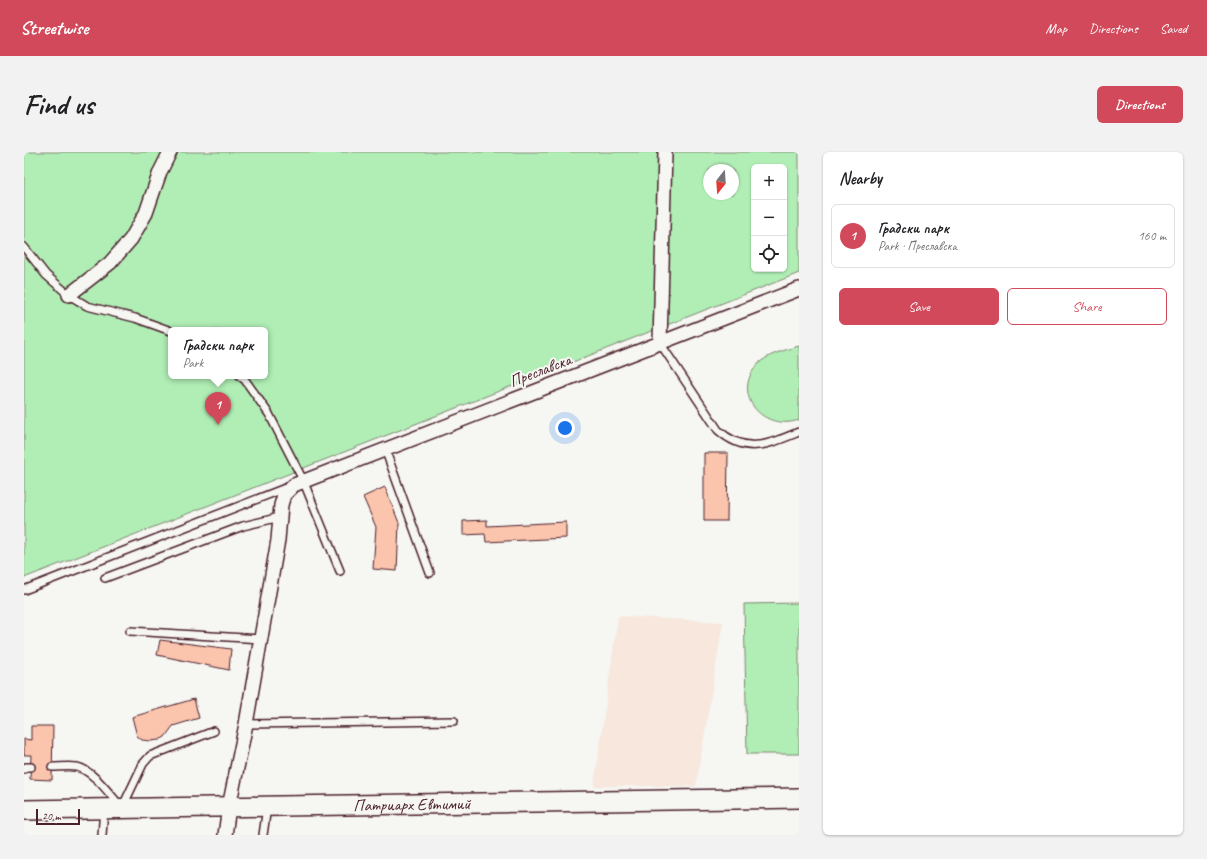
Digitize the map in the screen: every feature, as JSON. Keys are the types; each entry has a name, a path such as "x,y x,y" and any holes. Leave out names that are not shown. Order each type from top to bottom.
{"main road":[{"name":"Патриарх Евтимий","path":"24,810 799,798"}],"street":[{"path":"68,295 110,263 131,239 146,213 160,172 170,152"},
{"path":"660,343 665,152"},
{"name":"Преславска","path":"299,483 799,289"},
{"path":"225,835 278,540 281,505 284,495 299,483"}],"lane":[{"path":"24,247 46,275 68,295 87,306 135,318 168,330"},
{"path":"660,343 718,430 727,438 740,444 754,446 768,443 799,432"},
{"path":"244,379 270,414 299,483 340,571"},
{"path":"385,449 430,573"},
{"path":"24,590 299,483"},
{"path":"105,578 243,526 280,517"},
{"path":"130,630 261,639"},
{"path":"246,724 454,721"},
{"path":"102,835 113,809 150,756 214,731"},
{"path":"52,767 77,767 92,774 113,809"},
{"path":"263,835 267,806"}],"shaded area":[{"path":"618,616 723,622 696,786 594,786"}],"green space":[{"path":"24,152 799,152 799,273 24,578"},
{"path":"799,346 799,420 786,422 774,421 763,416 749,399 748,388 750,376 761,361 777,353"},
{"path":"799,603 799,754 747,754 744,604"}],"building":[{"path":"704,453 728,453 727,521 704,521"},
{"path":"385,487 399,523 397,571 373,569 376,527 363,497"},
{"path":"487,520 487,526 566,522 566,538 486,542 485,534 463,535 463,521"},
{"path":"160,640 231,649 229,670 157,655"},
{"path":"194,699 199,718 173,726 165,737 159,740 142,740 137,736 132,717"},
{"path":"31,726 53,726 52,780 30,779 31,755 24,755 24,739 31,740"}],"place":[{"name":"Градски парк","path":"218,425"}]}
